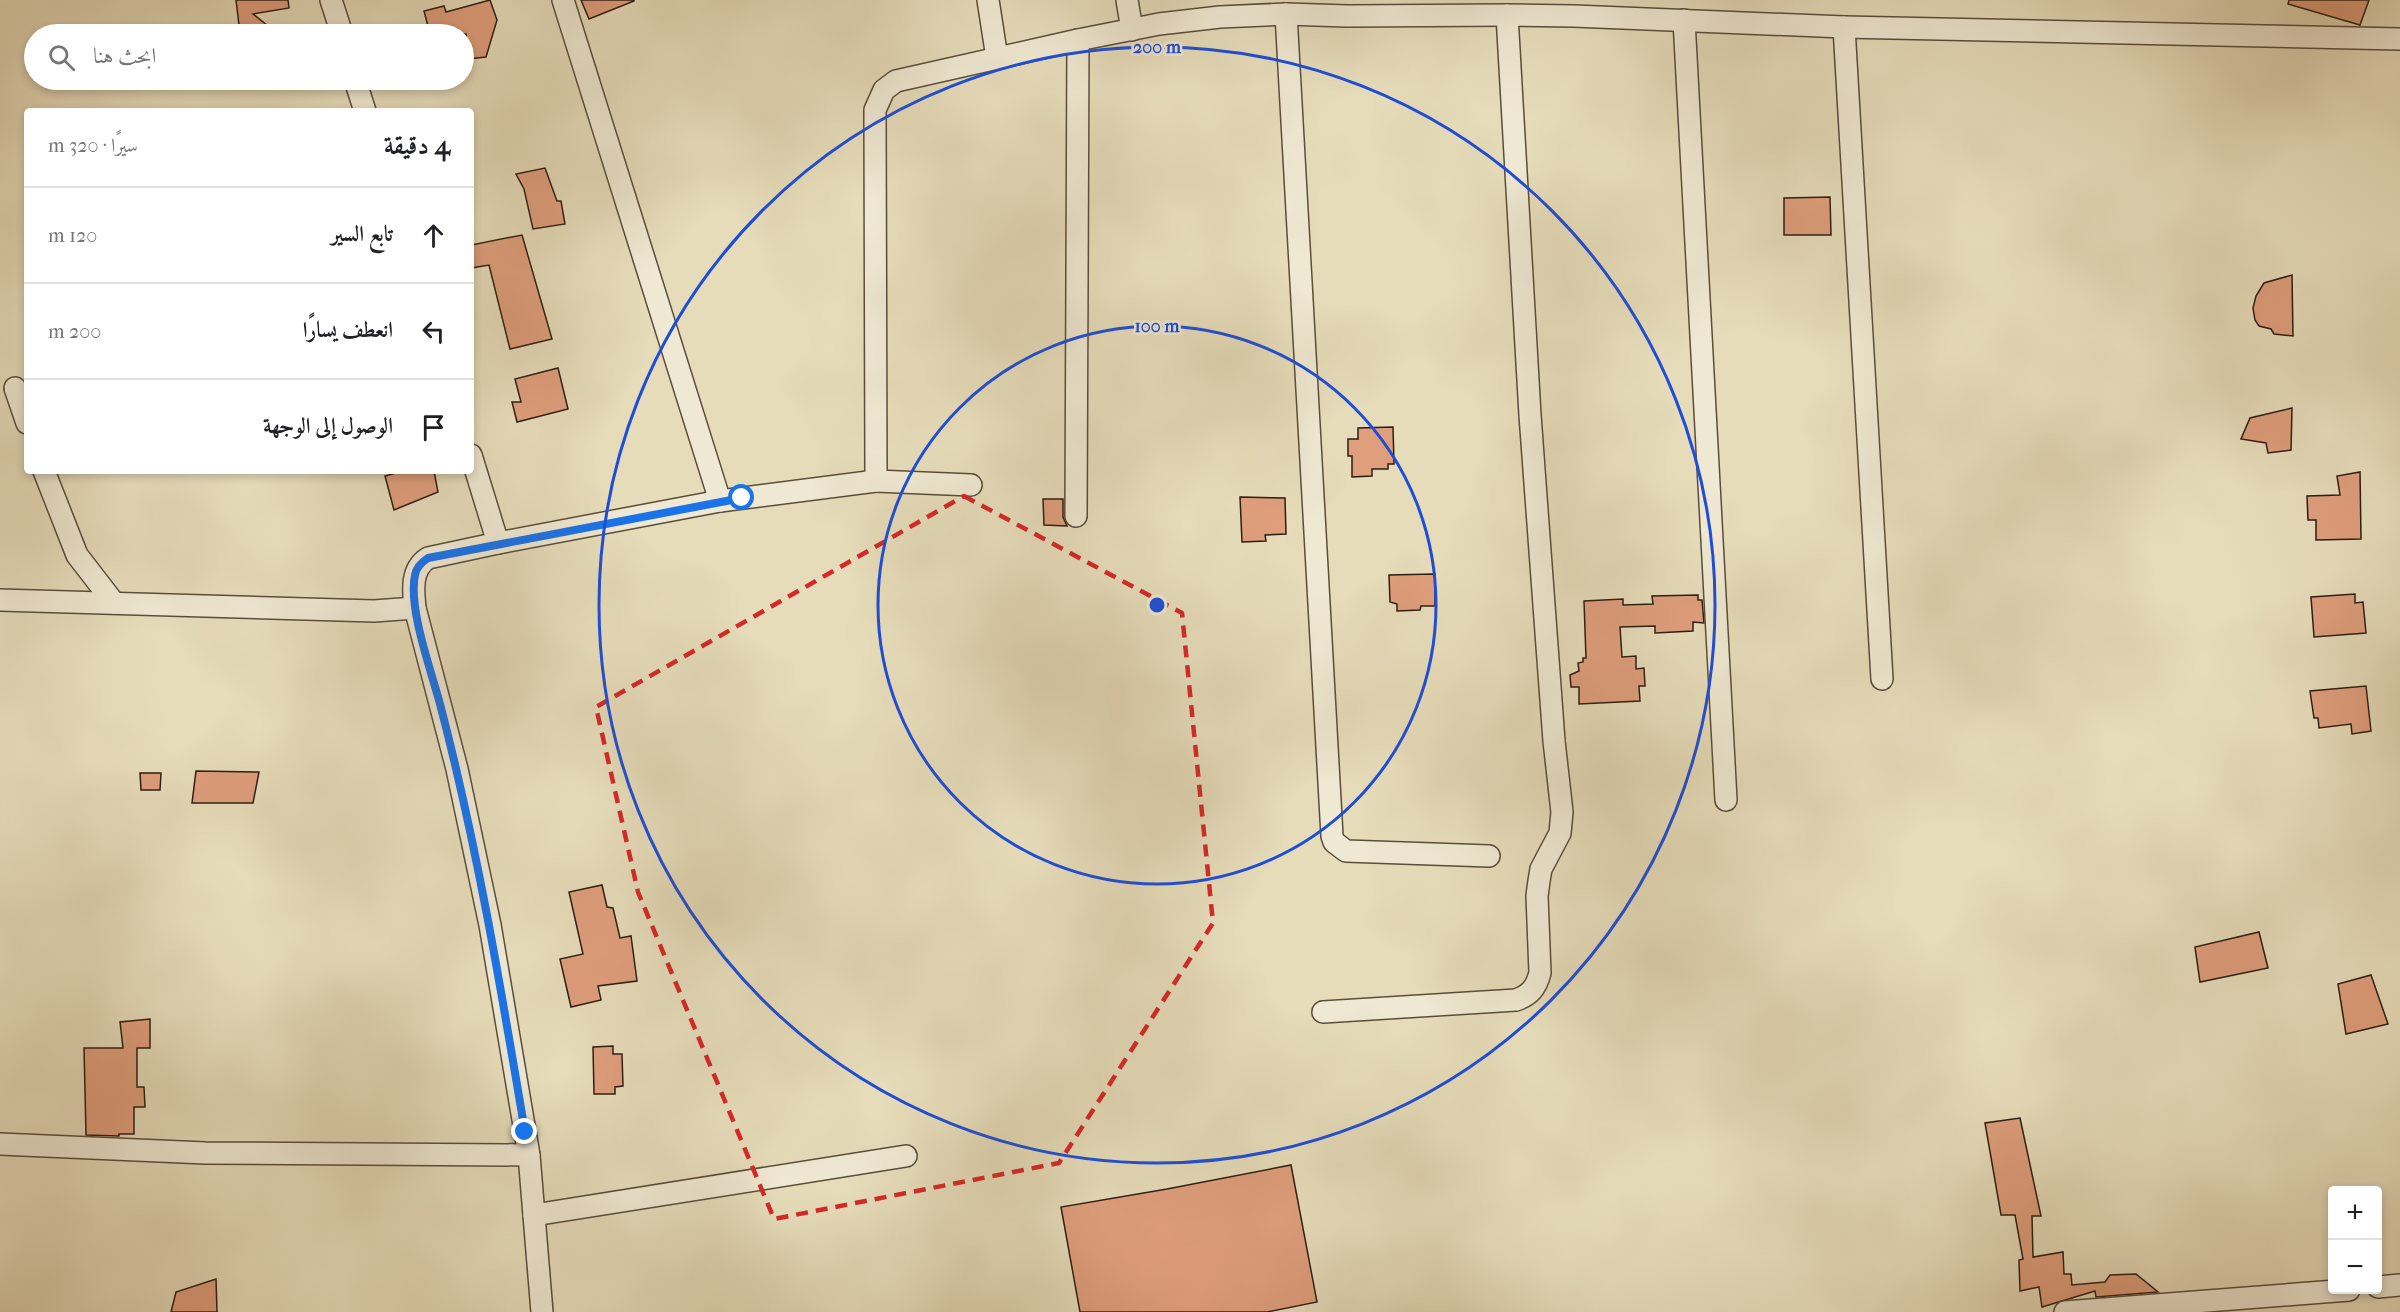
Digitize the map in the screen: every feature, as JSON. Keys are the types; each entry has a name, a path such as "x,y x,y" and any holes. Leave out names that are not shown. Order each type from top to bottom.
{"street":[{"path":"331,0 339,24"},
{"path":"563,0 720,501"},
{"path":"988,0 998,58"},
{"path":"1126,0 1132,30"},
{"path":"876,481 875,110 884,90 896,81 1132,30 1220,17 1346,8 1507,15 1574,8 1684,20 1844,27 2400,39"},
{"path":"1286,14 1332,836 1334,842 1346,850 1489,856"},
{"path":"1323,1012 1516,1000 1532,991 1537,985 1540,973 1537,896 1539,881 1541,869 1560,833 1562,812 1554,741 1531,426 1507,15"},
{"path":"1684,20 1726,800"},
{"path":"1844,27 1882,679"},
{"path":"1076,516 1078,40"},
{"path":"358,90 364,108"},
{"path":"15,388 24,414"},
{"path":"474,465 498,543"},
{"path":"45,474 77,555 114,603"},
{"path":"542,1312 529,1155 490,925 457,769 415,608 415,573 421,562 428,558 720,501 876,481 970,485"},
{"path":"0,600 374,611 415,608"},
{"path":"0,1144 204,1153 529,1155"},
{"path":"534,1215 906,1156"},
{"path":"2382,1287 2400,1285"},
{"path":"2065,1312 2328,1292"}],"highlighted area":[{"path":"964,496 1182,613 1213,923 1059,1163 774,1219 638,892 596,707"}],"building":[{"path":"236,0 288,0 289,8 253,14 266,24 239,24"},
{"path":"490,0 497,20 486,57 474,58 474,24 427,24 424,11 444,6 446,12"},
{"path":"581,0 634,0 634,1 589,19"},
{"path":"2289,0 2369,0 2360,25 2288,4"},
{"path":"545,168 557,201 561,201 565,224 533,229 524,189 516,174"},
{"path":"1830,197 1831,235 1784,235 1784,198"},
{"path":"522,235 552,339 510,349 489,265 474,268 474,244"},
{"path":"2292,275 2293,336 2274,334 2271,329 2259,326 2255,320 2253,308 2256,296 2264,283"},
{"path":"558,368 568,409 517,422 512,402 521,402 515,379"},
{"path":"2292,408 2291,450 2268,453 2266,443 2241,439 2250,418"},
{"path":"1393,427 1394,464 1388,464 1388,469 1372,469 1372,476 1352,477 1352,456 1348,456 1348,439 1358,439 1358,428"},
{"path":"2360,472 2361,539 2316,540 2316,520 2308,520 2307,496 2340,495 2337,476"},
{"path":"435,474 438,492 394,510 385,476"},
{"path":"1240,497 1285,498 1286,534 1265,535 1266,541 1242,542"},
{"path":"1043,499 1063,499 1063,517 1067,526 1044,525"},
{"path":"1435,574 1435,606 1421,606 1420,610 1397,611 1397,604 1390,602 1389,575"},
{"path":"2355,594 2355,603 2363,602 2366,633 2314,637 2311,597"},
{"path":"1698,595 1698,600 1702,600 1704,623 1693,622 1693,631 1655,633 1655,626 1620,627 1622,657 1636,656 1636,669 1644,668 1645,686 1639,686 1640,701 1579,704 1579,687 1571,687 1570,675 1579,671 1578,663 1583,662 1583,658 1586,658 1584,601 1623,599 1623,605 1653,604 1652,596"},
{"path":"2366,686 2371,731 2352,734 2351,724 2319,728 2318,718 2314,718 2310,691"},
{"path":"196,771 259,772 253,803 192,803"},
{"path":"140,773 161,773 160,790 141,790"},
{"path":"602,885 607,907 613,908 620,938 631,936 637,981 598,986 601,1000 571,1007 560,959 583,954 569,892"},
{"path":"2259,932 2268,968 2200,982 2195,947"},
{"path":"2371,975 2388,1024 2346,1034 2338,984"},
{"path":"150,1019 150,1048 137,1048 137,1087 144,1087 145,1107 134,1107 134,1134 86,1135 84,1048 123,1048 120,1022"},
{"path":"613,1046 613,1054 622,1054 623,1086 615,1087 615,1094 594,1094 593,1047"},
{"path":"2020,1118 2041,1216 2032,1216 2033,1257 2063,1252 2064,1274 2071,1274 2072,1285 2105,1282 2110,1275 2136,1274 2158,1292 2096,1297 2095,1291 2042,1307 2039,1287 2020,1291 2019,1260 2023,1259 2015,1215 2001,1215 1985,1123"},
{"path":"1291,1165 1317,1302 1267,1312 1080,1312 1061,1207"},
{"path":"216,1279 217,1312 171,1312 176,1292"}],"route":[{"path":"525,1132 490,925 457,769 415,608 413,592 415,573 421,562 428,558 742,498"}]}
